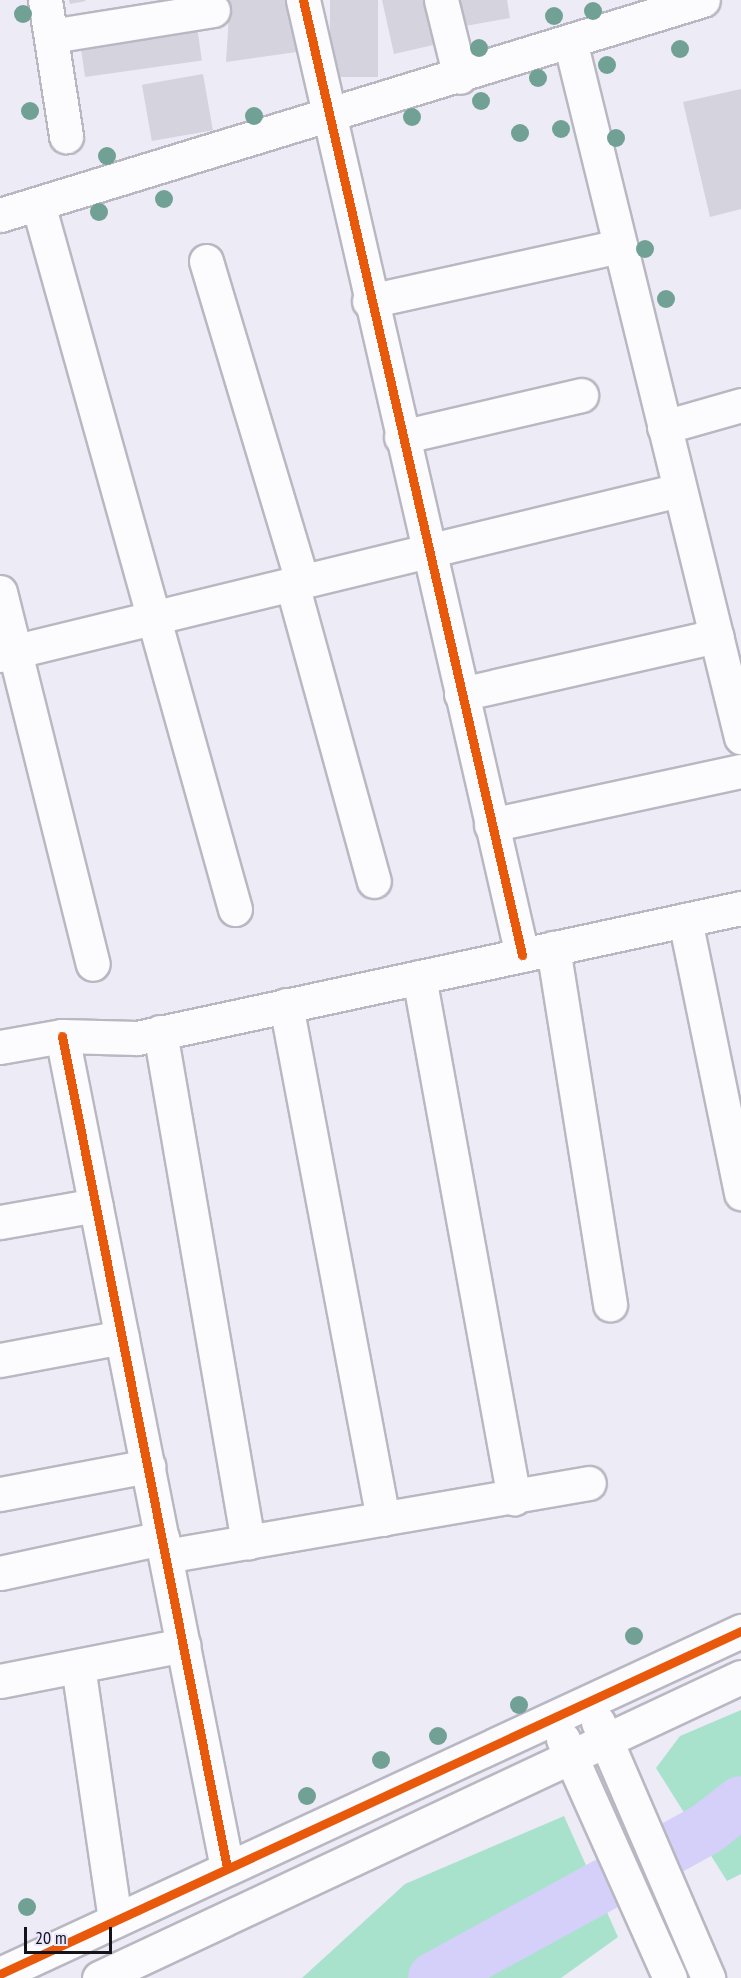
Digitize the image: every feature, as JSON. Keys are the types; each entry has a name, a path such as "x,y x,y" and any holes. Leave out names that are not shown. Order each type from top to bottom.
{"street":[{"path":"45,0 66,136"},
{"path":"303,0 327,119 522,955"},
{"path":"441,0 460,76"},
{"path":"0,215 327,119 703,0"},
{"path":"51,36 213,10"},
{"path":"570,41 741,737"},
{"path":"38,204 158,616 236,909"},
{"path":"369,301 620,246"},
{"path":"206,261 297,583 374,881"},
{"path":"401,437 580,395"},
{"path":"664,427 741,405"},
{"path":"8,653 679,490"},
{"path":"0,592 8,653 93,963"},
{"path":"461,694 716,636"},
{"path":"491,825 741,771"},
{"path":"0,1047 62,1036 137,1038 741,908"},
{"path":"685,920 741,1193"},
{"path":"553,948 610,1304"},
{"path":"419,977 514,1498"},
{"path":"286,1005 383,1520"},
{"path":"160,1032 248,1542"},
{"path":"62,1036 227,1868"},
{"path":"0,1222 96,1205"},
{"path":"0,1360 122,1337"},
{"path":"0,1494 148,1466"},
{"path":"0,1573 164,1547 248,1542 514,1498 589,1483"},
{"path":"0,1974 741,1631"},
{"path":"0,1682 183,1645"},
{"path":"78,1666 115,1920"},
{"path":"99,1978 741,1677"},
{"path":"589,1701 634,1801 708,1978"},
{"path":"553,1717 665,1966"}],"green space":[{"path":"741,1710 741,1874 727,1881 656,1768 680,1736"},
{"path":"564,1816 618,1937 561,1978 302,1978 405,1884"}],"building":[{"path":"69,0 85,0 86,1 70,4"},
{"path":"230,0 293,0 304,51 226,62"},
{"path":"330,0 378,0 378,77 330,77"},
{"path":"382,0 433,0 442,43 394,54"},
{"path":"460,0 507,0 510,18 465,26"},
{"path":"196,19 202,61 85,77 79,35"},
{"path":"203,74 213,130 152,141 142,85"},
{"path":"741,89 741,209 710,217 683,102"}],"waterway":[{"path":"434,1978 706,1829 741,1802"}],"cycle path":[{"path":"303,0 522,955"},
{"path":"62,1036 227,1868"},
{"path":"0,1974 741,1631"}]}
